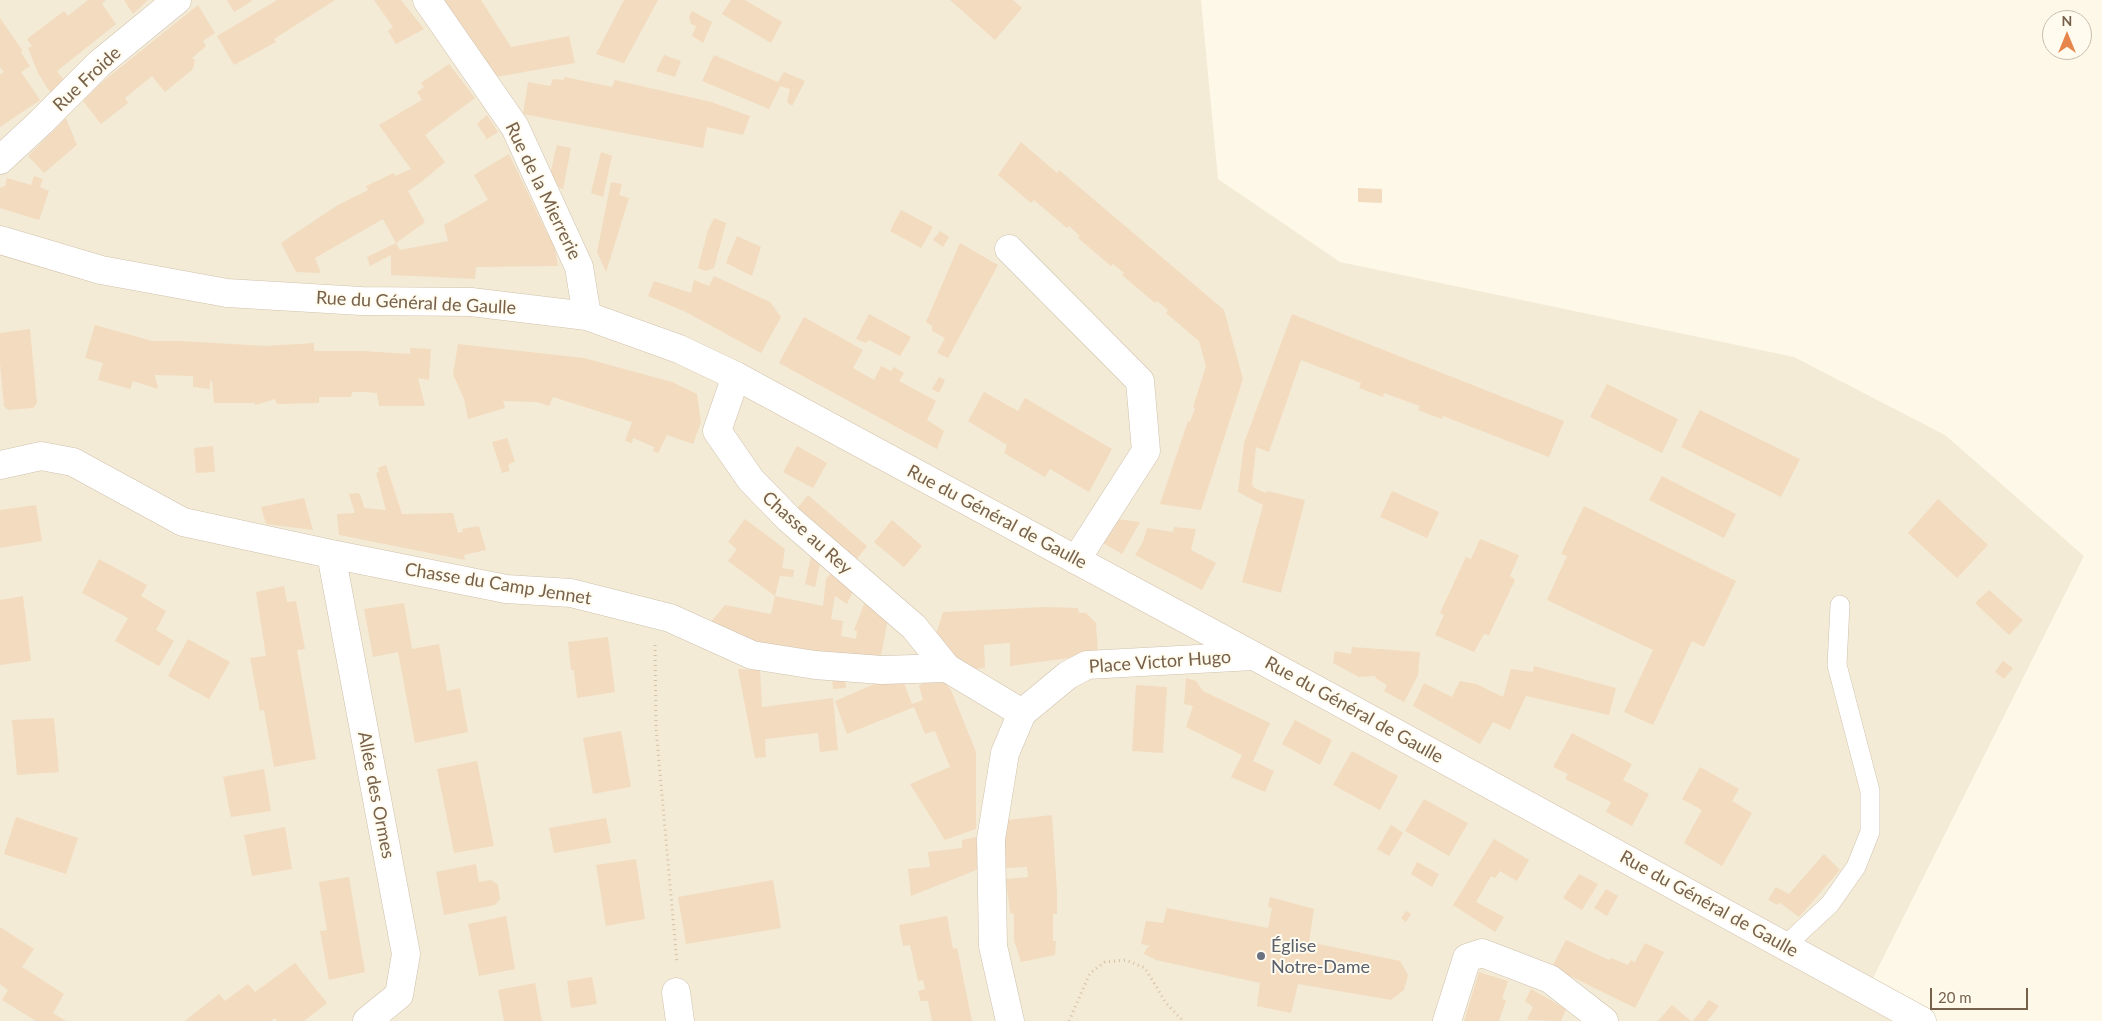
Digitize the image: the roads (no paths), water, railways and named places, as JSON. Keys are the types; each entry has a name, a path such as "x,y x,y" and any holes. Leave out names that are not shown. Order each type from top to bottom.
{"street":[{"name":"Rue Froide","path":"0,160 42,122 100,64 176,0"},
{"name":"Rue de la Mierrerie","path":"427,0 515,127 579,267 587,316"},
{"name":"Rue du Général de Gaulle","path":"0,240 101,270 228,293 361,301 471,302 587,316 679,349 736,376 1922,1021"},
{"path":"1009,249 1140,381 1146,451 1076,560"},
{"name":"Chasse au Rey","path":"736,376 717,431 751,480 789,519 914,626 947,668"},
{"name":"Chasse du Camp Jennet","path":"0,466 41,456 73,462 183,522 506,589 571,593 670,618 752,655 814,665 882,670 947,668"},
{"name":"Allée des Ormes","path":"331,554 406,954 399,995 367,1021"},
{"name":"Place Victor Hugo","path":"1010,1021 993,946 991,838 1005,753 1022,713 1068,675 1087,665 1253,656"},
{"path":"947,668 1022,713"},
{"path":"1447,1021 1467,958 1482,953 1550,979 1604,1021"},
{"path":"676,992 680,1021"}],"lane":[{"path":"1785,946 1830,904 1856,867 1870,832 1870,790 1837,665 1840,605"}],"place":[{"name":"Église Notre-Dame","path":"1261,956"}]}
